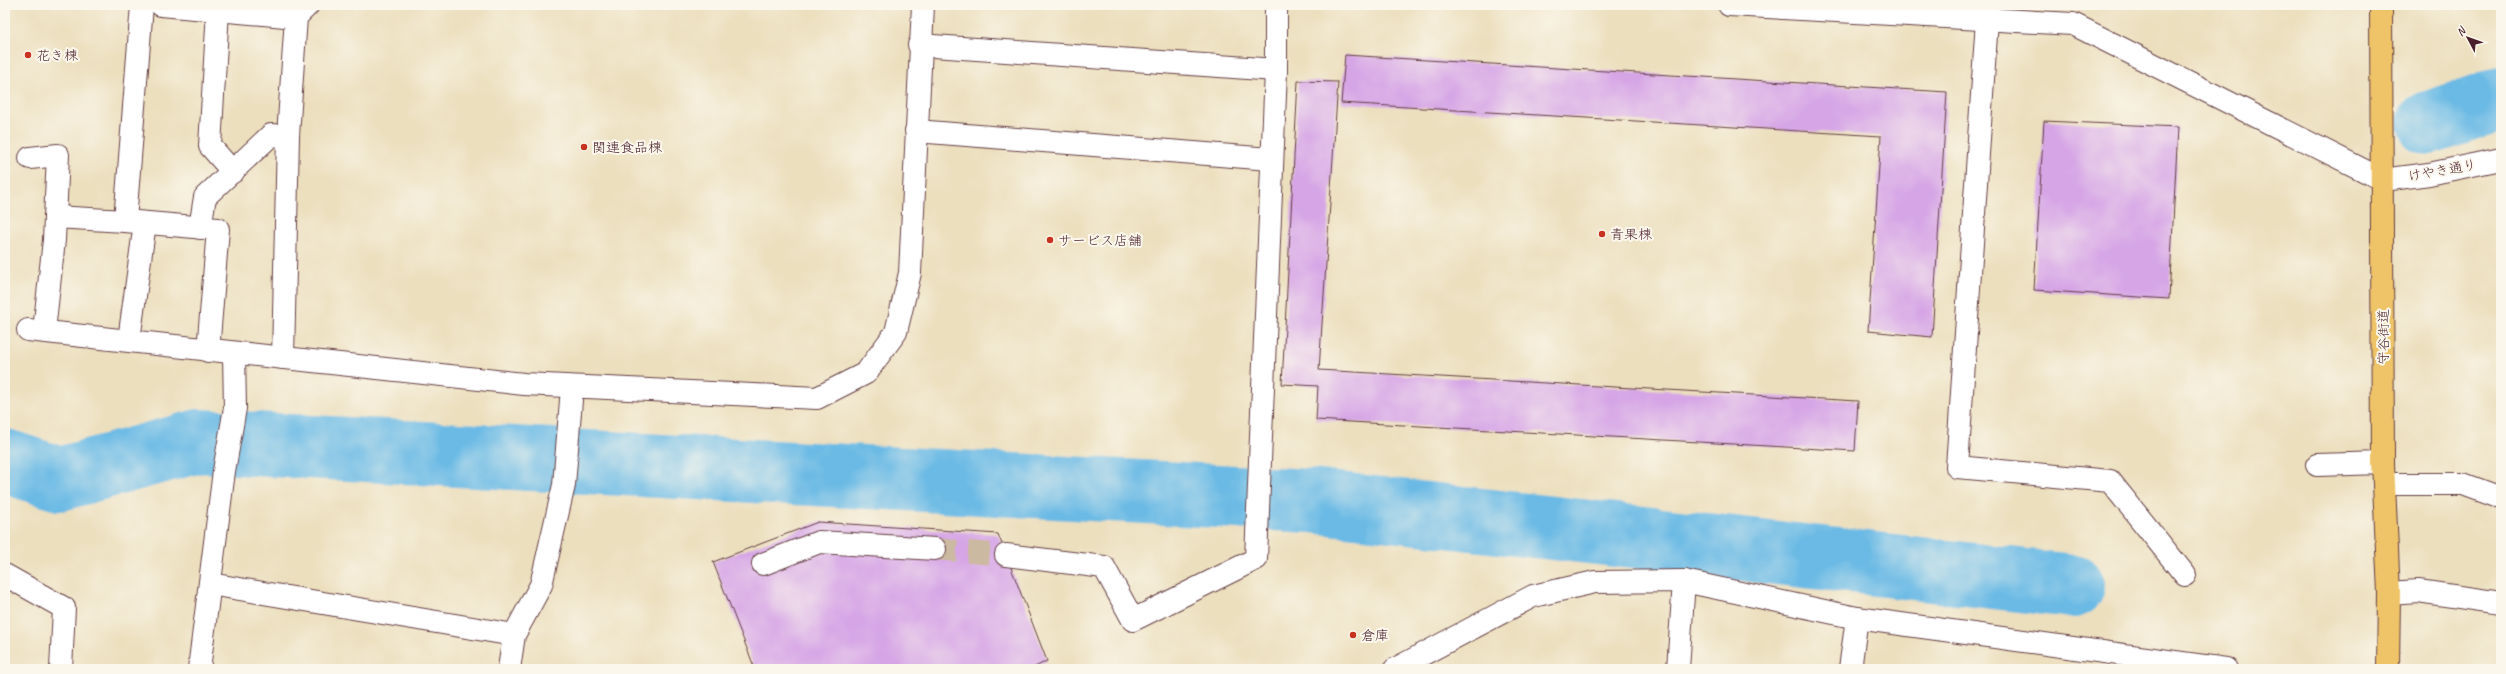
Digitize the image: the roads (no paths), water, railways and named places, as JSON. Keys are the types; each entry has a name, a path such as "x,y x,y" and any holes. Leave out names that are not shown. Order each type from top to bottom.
{"main road":[{"name":"守谷街道","path":"2381,5 2383,180 2383,473 2389,593 2388,669"}],"street":[{"path":"129,340 135,222 142,5"},
{"path":"161,5 218,10 302,11 288,136 283,358"},
{"path":"30,158 58,155 55,217 48,240 36,330 129,340 208,351 234,352 524,384 572,388 817,398 866,373 896,332 910,273 919,45 923,5"},
{"path":"1006,554 1104,567 1133,620 1256,558 1261,463 1270,159 1276,70 1276,5"},
{"path":"1729,5 1987,12 2073,24 2383,180"},
{"path":"218,10 210,146 233,172"},
{"path":"1987,12 1958,468 2110,481 2179,567"},
{"path":"919,45 1276,70"},
{"path":"916,131 1270,159"},
{"path":"200,228 205,197 271,135 288,136"},
{"name":"けやき通り","path":"2383,180 2429,174 2501,159"},
{"path":"55,217 218,229 208,351"},
{"path":"199,669 224,471 235,408 234,352"},
{"path":"509,669 514,635 541,585 564,485 570,428 572,388"},
{"path":"2317,465 2463,484 2501,498"},
{"path":"763,564 819,542 935,549"},
{"path":"5,575 64,608 61,669"},
{"path":"1678,669 1684,581"},
{"path":"1395,669 1533,596 1595,582 1684,581 1857,618 2145,663 2226,669"},
{"path":"210,584 514,635"},
{"path":"2389,593 2418,592 2501,603"},
{"path":"1850,669 1857,618"}],"waterway":[{"path":"2429,123 2501,99"},
{"path":"5,461 60,479 199,441 1311,501 2073,586"}],"tunnel":[{"path":"935,549 1006,555"}],"place":[{"name":"花き棟","path":"28,55"},
{"name":"関連食品棟","path":"584,147"},
{"name":"青果棟","path":"1602,234"},
{"name":"サービス店舗","path":"1050,240"},
{"name":"倉庫","path":"1353,635"}]}
